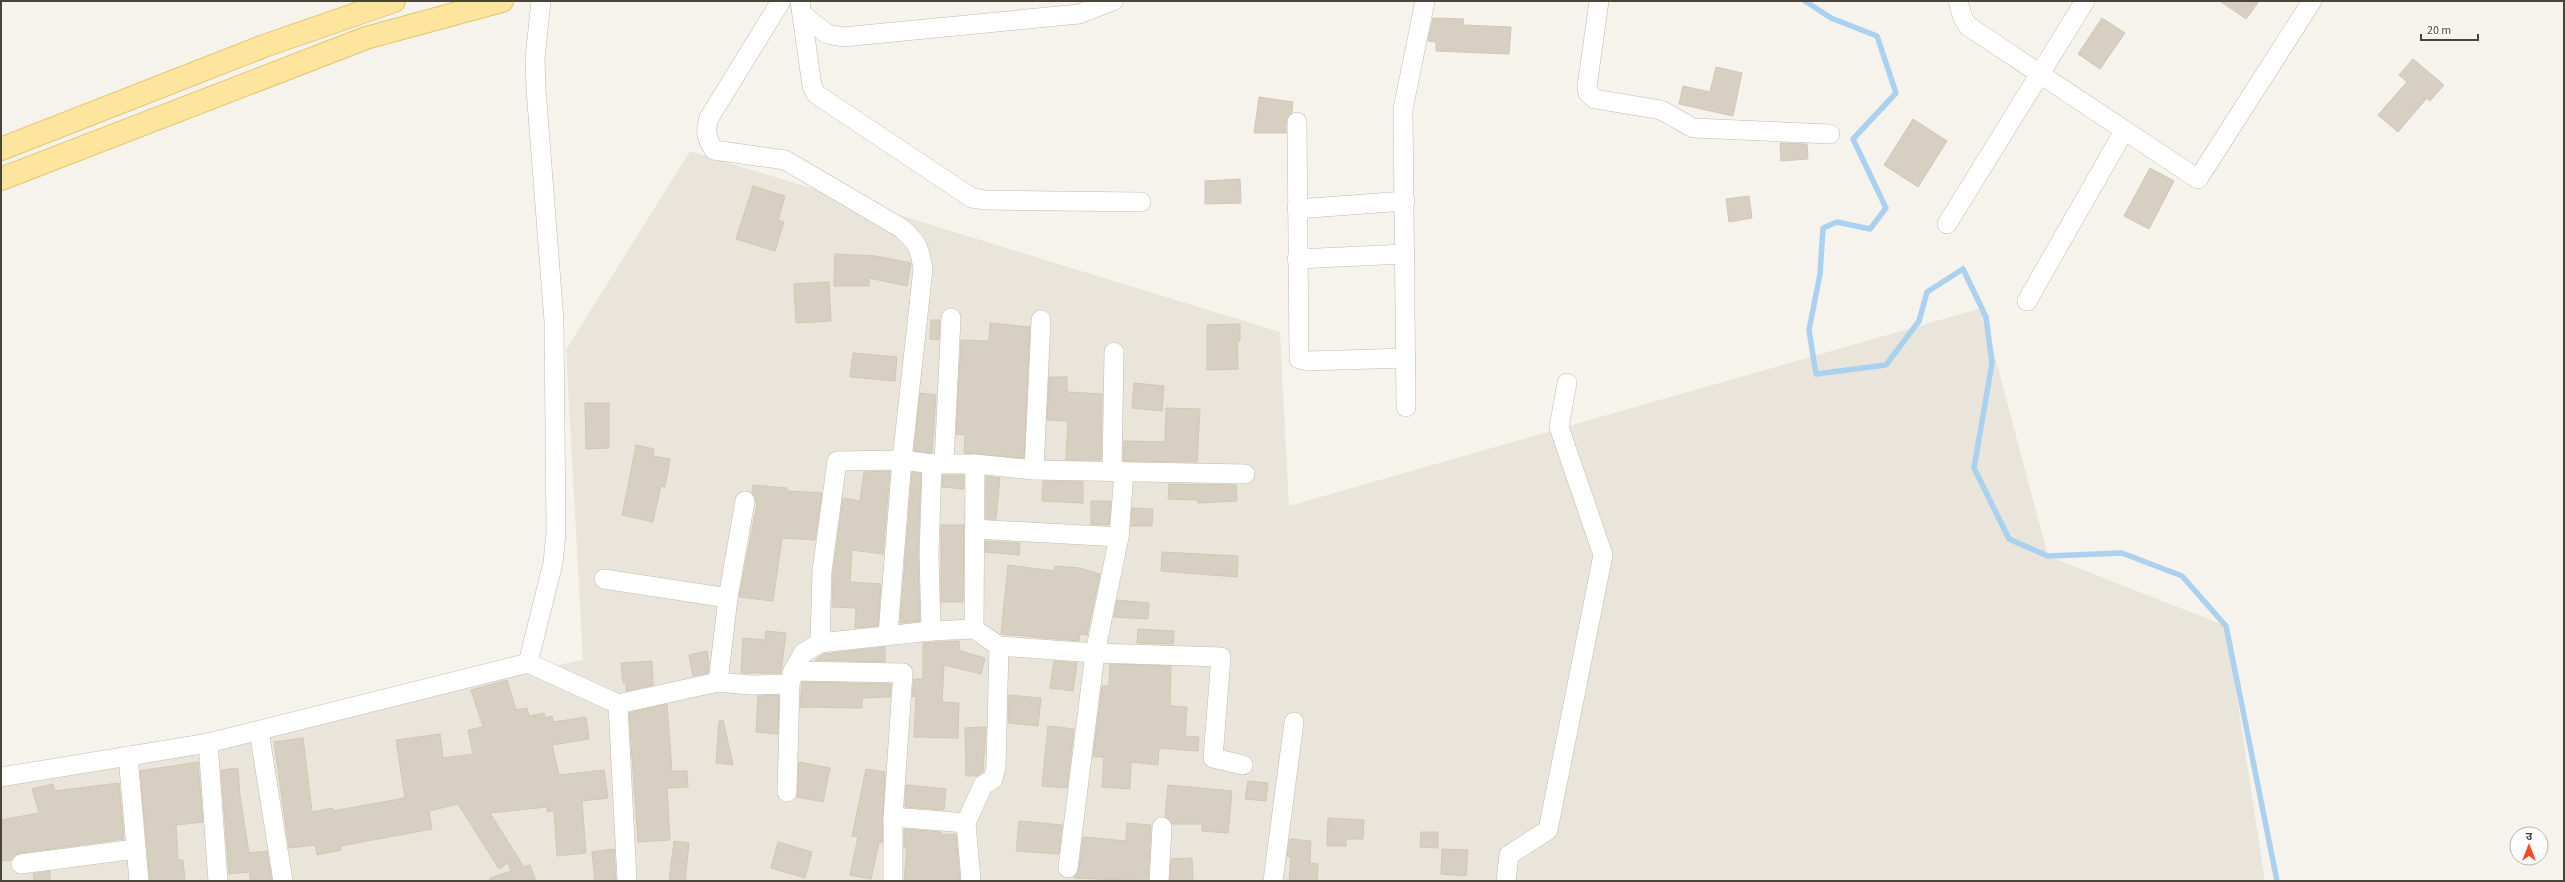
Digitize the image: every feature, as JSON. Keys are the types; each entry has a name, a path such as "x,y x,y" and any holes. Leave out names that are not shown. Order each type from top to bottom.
{"main road":[{"path":"1,149 264,46 394,1"},
{"path":"1,179 359,41 502,1"}],"street":[{"path":"528,663 553,563 556,533 554,321 535,58 541,1"},
{"path":"781,1 709,118 705,130 708,141 714,150 774,157 797,165 901,228 914,239 920,251 923,269 902,460 888,634"},
{"path":"801,8 827,34 843,37 1079,14 1113,1"},
{"path":"1406,407 1403,110 1424,1"},
{"path":"1599,1 1587,87 1590,96 1662,110 1693,128 1830,134"},
{"path":"1958,1 1963,18 1968,26 2040,76 2198,179 2312,1"},
{"path":"1947,224 2040,76 2085,1"},
{"path":"801,8 812,86 816,94 972,198 985,200 1141,202"},
{"path":"1297,122 1299,359 1308,361 1406,358"},
{"path":"2027,301 2124,131"},
{"path":"1297,208 1405,201"},
{"path":"1297,259 1405,254"},
{"path":"931,631 929,554 951,318"},
{"path":"1034,470 1041,320"},
{"path":"1068,868 1095,653 1119,537 1114,352"},
{"path":"1506,881 1509,855 1548,830 1602,555 1559,427 1567,383"},
{"path":"820,643 822,571 837,461 902,460 975,464 1034,470 1245,474"},
{"path":"974,629 975,464"},
{"path":"718,682 728,598 745,501"},
{"path":"974,529 1119,537"},
{"path":"604,579 728,598"},
{"path":"787,792 791,677 803,653 820,643 888,634 931,631 974,629 998,646 1095,653 1221,657 1213,758 1243,765"},
{"path":"971,881 966,823 983,785 993,779 996,767 998,646"},
{"path":"1,778 208,743 528,663 618,704 718,682 750,686 791,677 903,673 893,817 893,881"},
{"path":"618,704 627,881"},
{"path":"1273,881 1294,722"},
{"path":"259,731 283,881"},
{"path":"208,743 218,881"},
{"path":"128,756 139,881"},
{"path":"893,817 966,823"},
{"path":"1159,881 1162,827"},
{"path":"21,864 136,849"}],"shaded area":[{"path":"690,151 1280,332 1289,506 1982,308 2048,556 2226,626 2265,881 1,881 1,777 583,660 566,350"}],"building":[{"path":"2220,1 2259,1 2246,19"},
{"path":"1433,18 1464,19 1463,25 1511,27 1509,54 1436,51 1436,42 1428,41"},
{"path":"2102,18 2125,33 2100,69 2078,54"},
{"path":"2413,59 2444,85 2430,101 2427,98 2398,132 2378,115 2407,82 2399,75"},
{"path":"1716,67 1742,73 1733,116 1679,104 1683,86 1710,92"},
{"path":"1259,97 1293,102 1292,112 1286,122 1286,133 1254,133"},
{"path":"1913,119 1947,141 1918,187 1884,165"},
{"path":"1780,143 1807,144 1808,159 1781,161"},
{"path":"2150,168 2174,181 2149,229 2124,216"},
{"path":"1240,179 1241,203 1205,204 1205,181"},
{"path":"753,186 785,196 778,220 784,222 775,251 736,239"},
{"path":"1749,196 1752,218 1729,222 1726,199"},
{"path":"835,254 876,256 911,263 907,286 869,278 869,286 834,286"},
{"path":"829,282 831,321 796,323 794,284"},
{"path":"931,320 940,320 939,340 930,339"},
{"path":"990,323 1030,327 1024,458 964,453 965,435 956,434 961,340 989,341"},
{"path":"1240,324 1240,341 1237,341 1238,369 1207,370 1207,325"},
{"path":"853,353 897,357 895,381 850,377"},
{"path":"1049,377 1067,377 1067,392 1102,394 1101,460 1066,460 1068,421 1047,420"},
{"path":"1134,383 1164,386 1162,411 1132,408"},
{"path":"920,393 936,395 932,453 914,451"},
{"path":"585,403 609,403 609,448 586,449"},
{"path":"1166,408 1200,409 1197,462 1123,461 1124,441 1165,442"},
{"path":"636,445 654,449 653,456 670,459 665,487 661,486 653,522 622,515"},
{"path":"890,471 883,554 852,550 850,582 881,584 878,626 855,628 856,608 832,607 833,572 843,498 860,501 864,472"},
{"path":"912,472 921,474 918,554 920,621 900,623"},
{"path":"943,475 964,475 964,489 942,487"},
{"path":"986,476 1000,478 996,519 986,519"},
{"path":"1043,481 1083,482 1083,503 1042,501"},
{"path":"1169,484 1236,485 1237,501 1198,503 1198,500 1168,499"},
{"path":"753,485 787,488 787,491 822,493 815,540 782,538 773,601 739,597 757,504 752,493"},
{"path":"1091,501 1111,501 1109,525 1091,524"},
{"path":"1132,508 1153,509 1152,526 1131,526"},
{"path":"941,525 964,525 963,602 941,602"},
{"path":"986,541 1020,543 1019,555 985,552"},
{"path":"1162,552 1238,556 1237,577 1161,571"},
{"path":"1008,565 1054,571 1055,566 1079,568 1100,574 1087,635 1080,634 1079,641 1001,634"},
{"path":"1117,600 1149,603 1148,619 1114,617"},
{"path":"1138,629 1174,631 1173,644 1137,643"},
{"path":"766,631 786,633 781,673 741,673 743,638 765,640"},
{"path":"959,641 960,651 985,658 981,674 944,665 942,702 959,703 958,738 914,737 916,696 912,697 914,679 923,679 923,643"},
{"path":"885,647 885,662 815,660 824,654"},
{"path":"707,651 709,663 708,673 693,676 689,655"},
{"path":"652,661 653,685 626,691 626,683 623,683 621,663"},
{"path":"1054,661 1077,663 1073,691 1050,688"},
{"path":"1110,664 1171,666 1170,706 1187,707 1185,736 1199,737 1198,751 1159,748 1158,765 1131,762 1130,789 1102,787 1104,757 1093,757 1102,686 1109,686"},
{"path":"507,680 516,710 527,708 529,716 544,713 545,718 552,716 554,722 586,717 589,739 552,745 559,775 604,770 608,798 582,801 586,853 557,856 554,810 547,812 547,807 490,813 524,867 530,865 536,881 490,881 490,878 511,871 508,863 499,869 458,804 429,811 432,829 340,846 341,850 317,855 315,845 289,848 274,742 303,738 312,812 333,808 333,811 405,798 396,740 440,734 443,758 473,754 468,730 483,727 471,690"},
{"path":"802,682 891,684 890,697 862,698 862,708 800,707"},
{"path":"779,695 778,734 756,732 758,696"},
{"path":"1009,695 1041,698 1038,726 1008,723"},
{"path":"667,704 672,771 687,771 688,787 667,788 670,840 638,842 629,713"},
{"path":"723,720 733,765 716,763 719,721"},
{"path":"1048,726 1074,729 1067,788 1042,786"},
{"path":"986,727 983,772 977,776 966,776 965,728"},
{"path":"198,762 203,822 176,825 178,860 183,860 185,881 150,881 140,771"},
{"path":"799,762 830,768 823,802 797,797"},
{"path":"238,768 240,796 249,853 267,851 272,881 250,881 250,872 229,874 221,770"},
{"path":"866,769 885,772 882,843 879,842 871,879 850,875 858,837 852,836"},
{"path":"1248,781 1268,783 1266,801 1245,799"},
{"path":"119,783 124,839 20,853 11,860 1,861 1,820 39,813 32,789 53,784 55,791"},
{"path":"906,785 946,789 944,810 905,807"},
{"path":"1168,785 1232,791 1228,833 1202,831 1202,824 1172,824 1165,817"},
{"path":"1328,818 1364,820 1363,839 1346,839 1346,846 1327,846"},
{"path":"1019,821 1062,825 1059,854 1016,851"},
{"path":"1127,823 1151,825 1148,881 1074,878 1079,869 1083,837 1126,841"},
{"path":"904,829 941,832 941,835 956,834 960,881 904,881 907,848 904,848"},
{"path":"1421,832 1438,832 1438,848 1420,847"},
{"path":"1290,839 1311,841 1310,863 1318,864 1317,881 1289,881 1291,857 1287,856"},
{"path":"674,841 689,843 685,881 669,881"},
{"path":"778,842 812,852 805,878 771,868"},
{"path":"614,849 616,881 595,881 592,852"},
{"path":"1442,849 1468,850 1466,876 1441,874"},
{"path":"1192,858 1193,881 1170,881 1171,859"},
{"path":"50,871 50,881 34,881 33,874"}],"waterway":[{"path":"1805,1 1831,18 1877,36 1896,93 1853,139 1886,208 1870,229 1837,222 1823,228 1820,274 1809,330 1816,374 1886,365 1919,321 1927,292 1963,269 1986,317 1992,363 1974,468 2009,539 2048,556 2122,553 2182,576 2226,626 2277,881"}]}
